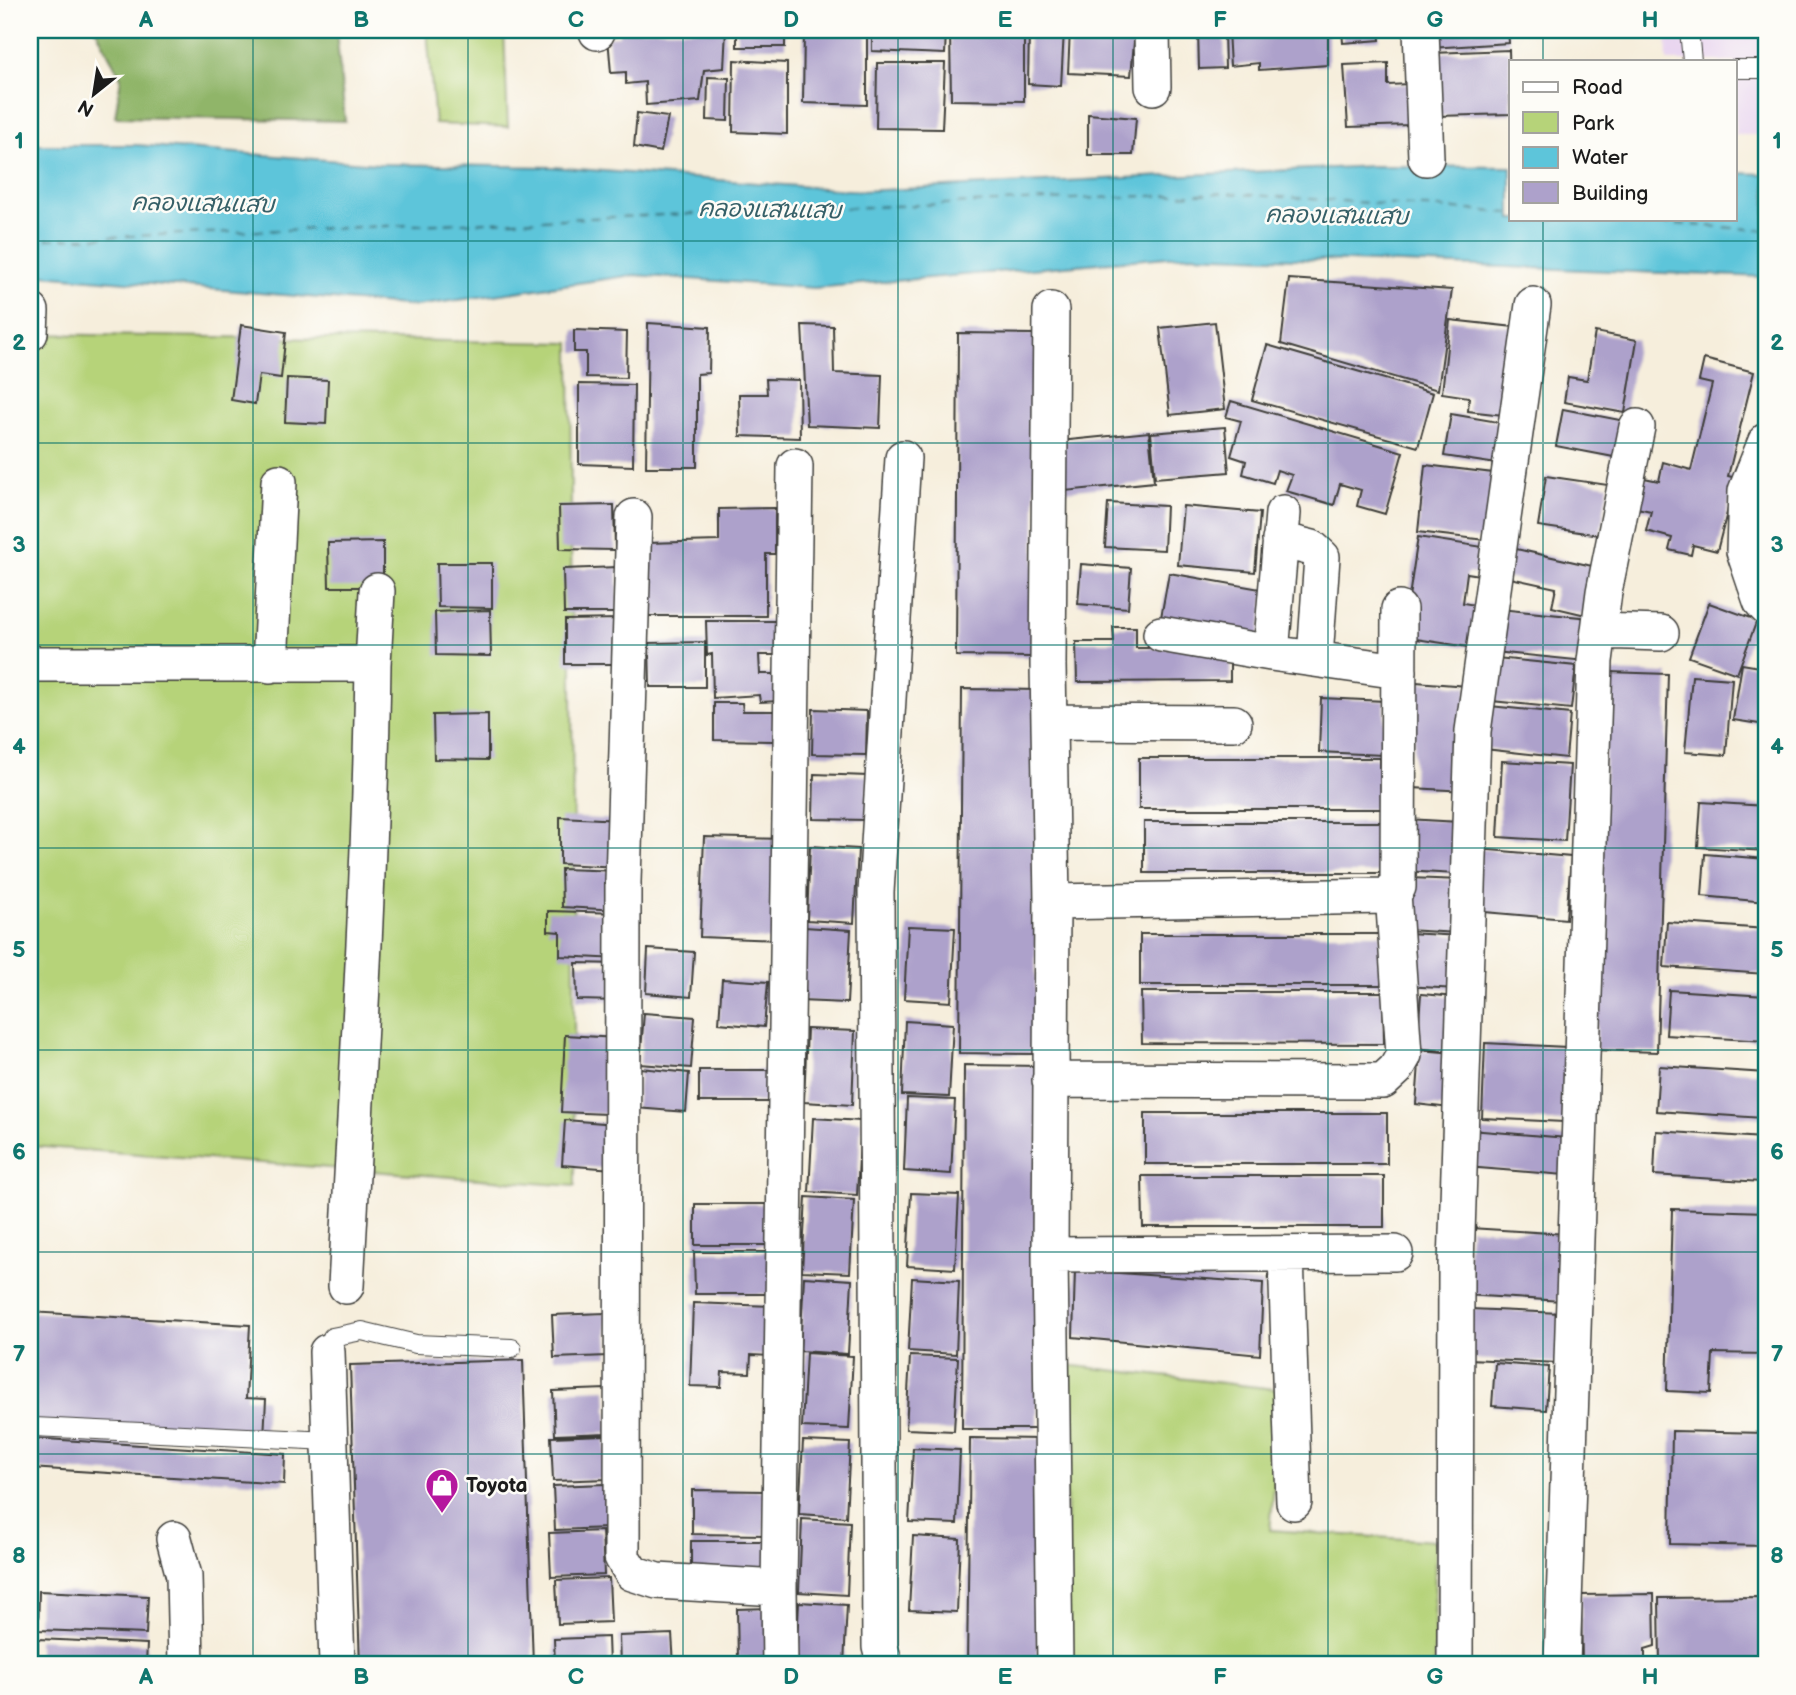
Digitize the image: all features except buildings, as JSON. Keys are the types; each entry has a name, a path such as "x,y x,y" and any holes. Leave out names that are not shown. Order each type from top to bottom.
{"street":[{"path":"1152,30 1153,87"},
{"path":"1421,30 1426,158"},
{"path":"1455,1665 1456,1265 1473,731 1533,305"},
{"path":"1051,310 1049,722 1052,902 1049,1255 1055,1665"},
{"path":"1562,1665 1595,675 1604,592 1637,427"},
{"path":"1766,441 1746,491 1744,551 1761,601 1766,607"},
{"path":"884,1665 880,1647 876,892 903,458"},
{"path":"780,1665 795,466"},
{"path":"270,665 279,482"},
{"path":"634,517 623,882 622,1556 632,1573 657,1581 779,1588"},
{"path":"1271,653 1282,526 1322,557 1315,658"},
{"path":"346,1286 370,820 377,591"},
{"path":"1052,902 1386,896 1393,893 1398,887 1399,609"},
{"path":"1599,631 1661,634"},
{"path":"1161,634 1399,671"},
{"path":"30,664 373,664"},
{"path":"1049,722 1234,723"},
{"path":"1050,1080 1383,1081 1396,1069 1404,1055 1393,893"},
{"path":"1049,1255 1395,1253"},
{"path":"1286,1254 1294,1502"},
{"path":"327,1352 337,1665"},
{"path":"174,1539 184,1576 186,1665"}],"lane":[{"path":"1689,30 1692,60"},
{"path":"1736,69 1766,69"},
{"path":"327,1352 332,1337 362,1331 416,1344 513,1348"},
{"path":"34,1427 330,1441"}],"shaded area":[{"path":"1666,30 1766,30 1766,135 1736,135 1736,60 1667,60"}],"green space":[{"path":"96,30 336,30 345,121 115,117 121,78"},
{"path":"427,30 504,30 508,127 435,124"},
{"path":"30,334 570,343 575,1186 30,1146"},
{"path":"1066,1365 1283,1390 1270,1530 1435,1541 1434,1665 1067,1665"}],"water":[{"name":"คลองแสนแสบ","path":"30,145 137,145 378,164 552,167 861,191 1373,166 1509,167 1509,220 1736,220 1736,173 1766,174 1766,277 1190,255 814,288 634,275 416,306 30,274"}],"ferry route":[{"path":"30,240 1225,193 1509,213"},
{"path":"1612,220 1766,230"}],"place":[{"name":"Toyota","path":"442,1515"}]}
